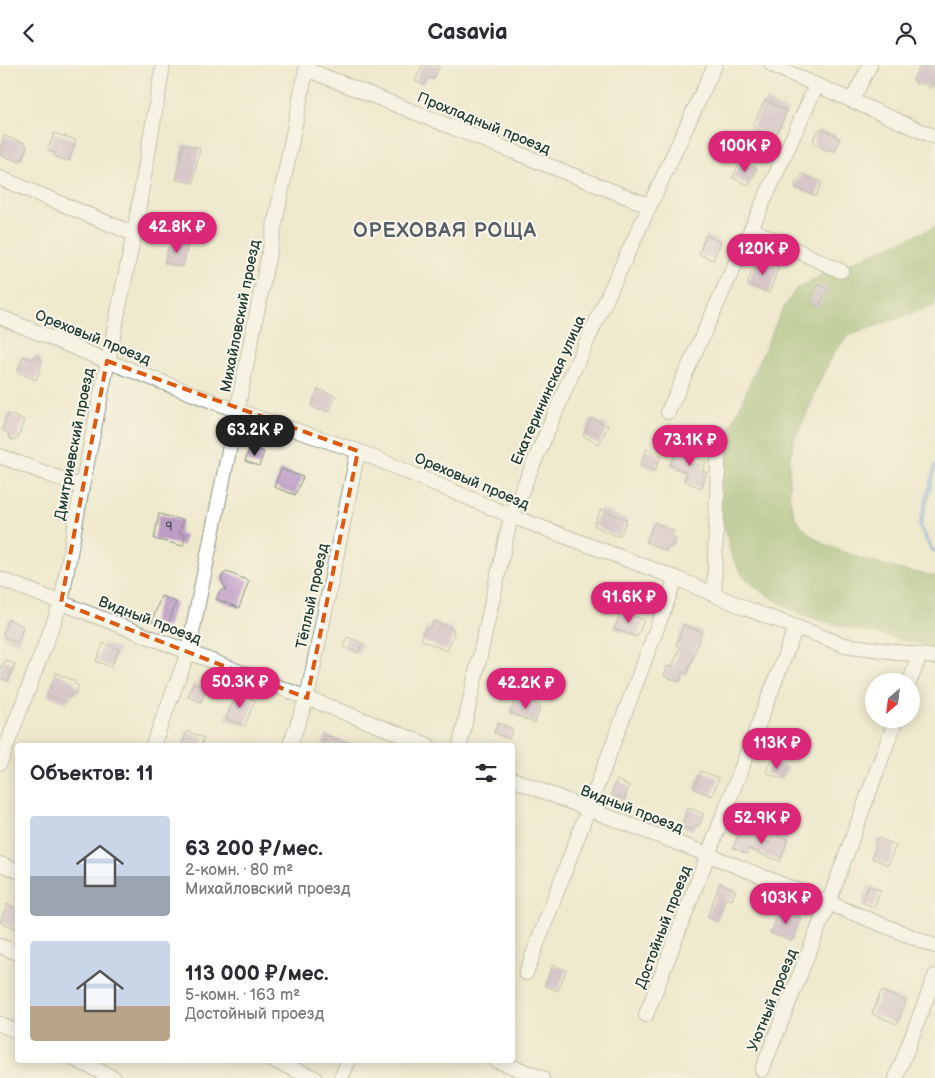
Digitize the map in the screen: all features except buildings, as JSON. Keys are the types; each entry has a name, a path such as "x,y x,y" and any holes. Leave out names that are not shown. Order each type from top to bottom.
{"street":[{"name":"Дмитриевский проезд","path":"0,763 61,603 82,487 134,234 163,65"},
{"name":"Екатерининская улица","path":"460,743 511,516 574,369 715,65"},
{"path":"772,65 935,137"},
{"path":"852,100 870,65"},
{"name":"Прохладный проезд","path":"306,67 650,206"},
{"name":"Михайловский проезд","path":"154,743 188,653 306,67"},
{"path":"668,412 816,86"},
{"path":"0,178 134,234"},
{"path":"751,229 841,271"},
{"name":"Ореховый проезд","path":"0,317 238,411 358,451 511,516 676,578 750,610 844,645 935,657"},
{"path":"714,595 719,433"},
{"name":"Тёплый проезд","path":"291,743 308,698 358,451"},
{"path":"0,456 82,487"},
{"path":"526,973 676,578"},
{"name":"Видный проезд","path":"0,579 423,743"},
{"name":"Достойный проезд","path":"646,1015 796,627"},
{"path":"913,673 920,655"},
{"name":"Уютный проезд","path":"762,1069 828,904 893,728"},
{"name":"Видный проезд","path":"515,780 709,855 935,946"},
{"path":"0,865 15,870"},
{"path":"0,946 15,952"},
{"path":"896,1078 935,976"},
{"path":"0,1024 15,1031"},
{"path":"82,1063 114,1078"},
{"path":"279,1063 315,1078"},
{"path":"342,1078 348,1063"},
{"path":"504,1063 542,1078"}],"highlighted area":[{"path":"107,361 358,451 307,698 61,603"}],"green space":[{"path":"935,227 935,305 848,336 835,351 794,440 790,459 789,479 790,499 795,518 808,533 824,544 860,558 898,569 935,576 935,648 815,619 795,612 759,590 743,576 732,557 721,514 722,450 780,314 796,289 824,274"}],"waterway":[{"path":"935,466 920,526 932,550 935,551"}],"district":[{"name":"ОРЕХОВАЯ РОЩА","path":"445,230"}]}
